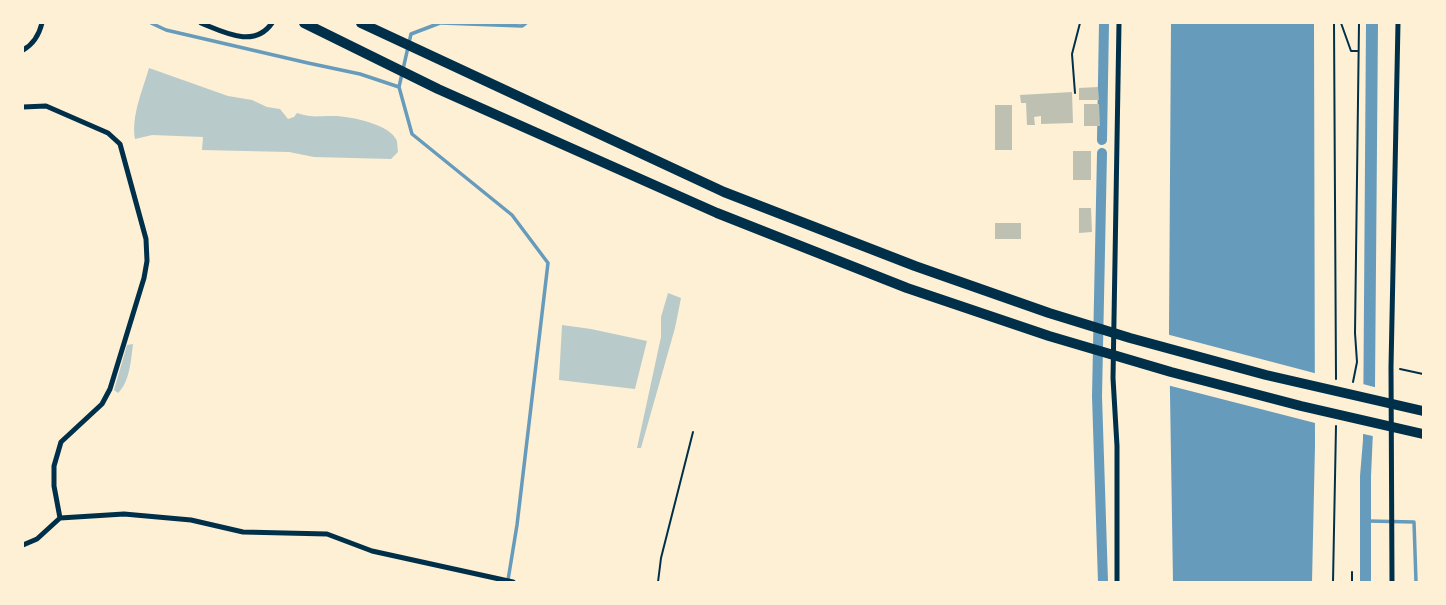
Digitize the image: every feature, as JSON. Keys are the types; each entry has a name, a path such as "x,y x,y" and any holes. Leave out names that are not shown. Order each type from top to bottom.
{"highway":[{"path":"304,23 438,89 717,213 907,288 1049,336 1171,372 1257,395 1423,433"},
{"path":"361,23 724,192 915,266 1049,313 1212,361 1423,411"}],"street":[{"path":"23,50 40,33 42,23"},
{"path":"201,23 236,37 252,37 266,32 272,23"},
{"path":"1117,582 1117,446 1113,378 1119,23"},
{"path":"1392,582 1391,368 1398,23"},
{"path":"23,107 46,106 108,133 120,144 146,239 147,261 144,278 110,390 102,404 61,442 57,453 54,486 60,517"},
{"path":"23,545 37,540 60,517 124,514 191,520 243,532 327,534 372,551 513,582"}],"path":[{"path":"1075,93 1072,54 1080,23"},
{"path":"1334,23 1336,390"},
{"path":"1340,23 1351,51 1359,51"},
{"path":"1353,382 1357,362 1355,333 1359,23"},
{"path":"1391,368 1423,374"},
{"path":"1333,582 1336,418"},
{"path":"658,582 660,558 693,432"},
{"path":"1352,572 1352,582"}],"shaded area":[{"path":"149,68 228,96 280,109 288,119 297,113 347,117 378,125 393,135 397,141 398,152 391,159 314,157 289,152 202,150 203,137 152,135 135,139 136,112"},
{"path":"668,293 681,298 675,328 641,448 637,448 661,337 661,317"},
{"path":"562,325 647,341 635,389 559,380"},
{"path":"133,344 127,377 118,393 114,390 127,345"}],"water":[{"path":"1171,23 1314,23 1315,445 1312,582 1173,582 1169,331"},
{"path":"1366,23 1378,23 1375,386 1371,476 1371,582 1360,582 1360,476 1363,440"}],"pier":[{"path":"1166,334 1318,374 1319,424 1167,385"},
{"path":"1359,383 1378,388 1377,437 1359,433"}],"building":[{"path":"1098,87 1099,100 1079,100 1079,88"},
{"path":"1072,92 1073,123 1041,124 1041,116 1034,117 1035,125 1027,125 1026,103 1021,103 1020,95"},
{"path":"1084,104 1099,104 1100,126 1084,126"},
{"path":"995,105 1012,105 1012,150 995,150"},
{"path":"1073,151 1091,151 1091,180 1073,180"},
{"path":"1079,208 1091,208 1092,232 1079,233"},
{"path":"995,223 1021,223 1021,239 995,239"}],"waterway":[{"path":"151,23 166,30 360,74 399,87"},
{"path":"440,23 411,34 399,87 412,134 512,215 548,263 508,580"},
{"path":"441,23 522,26 526,23"},
{"path":"1102,140 1104,23"},
{"path":"1102,153 1097,396 1103,582"},
{"path":"1368,521 1414,522 1416,582"}]}
